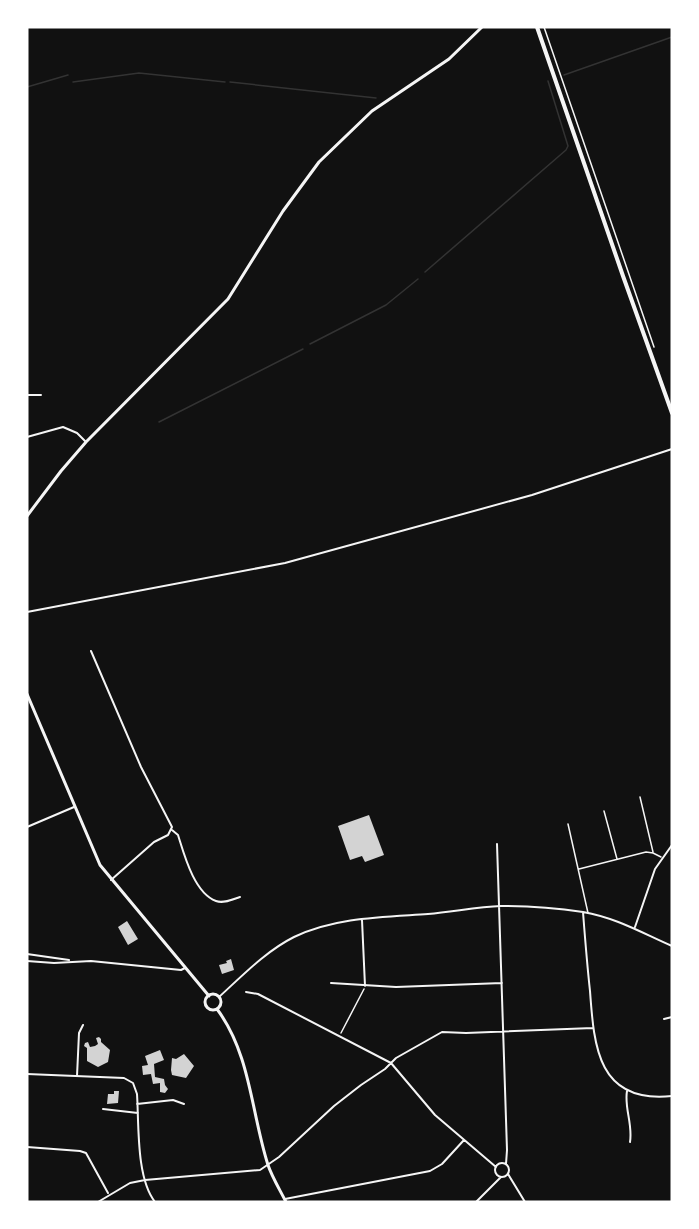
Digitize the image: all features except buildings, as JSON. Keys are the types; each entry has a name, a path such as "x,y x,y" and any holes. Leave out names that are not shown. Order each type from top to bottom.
{"main road":[{"path":"537,27 622,276 672,413"}],"street":[{"path":"27,516 86,442 228,299 283,211 319,162 372,111 449,59 482,27"},
{"path":"27,395 41,395"},
{"path":"27,437 63,427 77,433 86,442"},
{"path":"27,612 285,563 521,498 672,449"},
{"path":"91,651 141,767 171,823 168,835 154,842 111,880"},
{"path":"27,694 93,851 111,880 209,996"},
{"path":"27,827 74,807"},
{"path":"171,830 178,835 195,881 208,896 217,901 240,897"},
{"path":"497,844 506,1164 509,1169 508,1174 525,1202"},
{"path":"634,927 651,878 662,857 672,845"},
{"path":"219,997 271,951 286,941 317,928 362,920 500,906 537,907 588,913 634,927 672,946"},
{"path":"583,912 593,1028 603,1066 627,1091 641,1096 672,1096"},
{"path":"362,920 365,986"},
{"path":"27,954 72,961 181,970 185,968"},
{"path":"27,961 54,963 72,961"},
{"path":"331,983 404,987 502,983"},
{"path":"246,992 258,994 391,1063 435,1115 496,1167 496,1173 501,1177"},
{"path":"217,1009 221,1003 219,997 213,994 206,1000 206,1005 217,1009 226,1021 240,1049 268,1165 285,1201 430,1171 442,1164 464,1140"},
{"path":"664,1019 672,1017"},
{"path":"77,1076 80,1033 84,1025"},
{"path":"98,1202 130,1183 252,1172 268,1165 334,1106 406,1052 442,1032 593,1028"},
{"path":"27,1074 129,1080 135,1087 138,1104 146,1188 155,1202"},
{"path":"627,1091 626,1100 632,1130 630,1142"},
{"path":"138,1104 173,1100 184,1104"},
{"path":"103,1110 138,1113"},
{"path":"27,1147 87,1153 108,1194"},
{"path":"496,1167 499,1164 506,1164"},
{"path":"476,1202 501,1177 508,1174"}],"lane":[{"path":"640,797 653,853"},
{"path":"604,811 617,860"},
{"path":"568,824 588,913"},
{"path":"579,869 646,852 662,857"}],"path":[{"path":"544,27 654,348"},
{"path":"339,1036 365,986"}],"waterway":[{"path":"564,75 672,37"},
{"path":"73,82 139,73 225,82"},
{"path":"27,87 68,75"},
{"path":"425,272 566,150 568,146 548,81"},
{"path":"230,82 376,98"},
{"path":"310,344 386,305 418,279"},
{"path":"159,422 303,349"}]}
